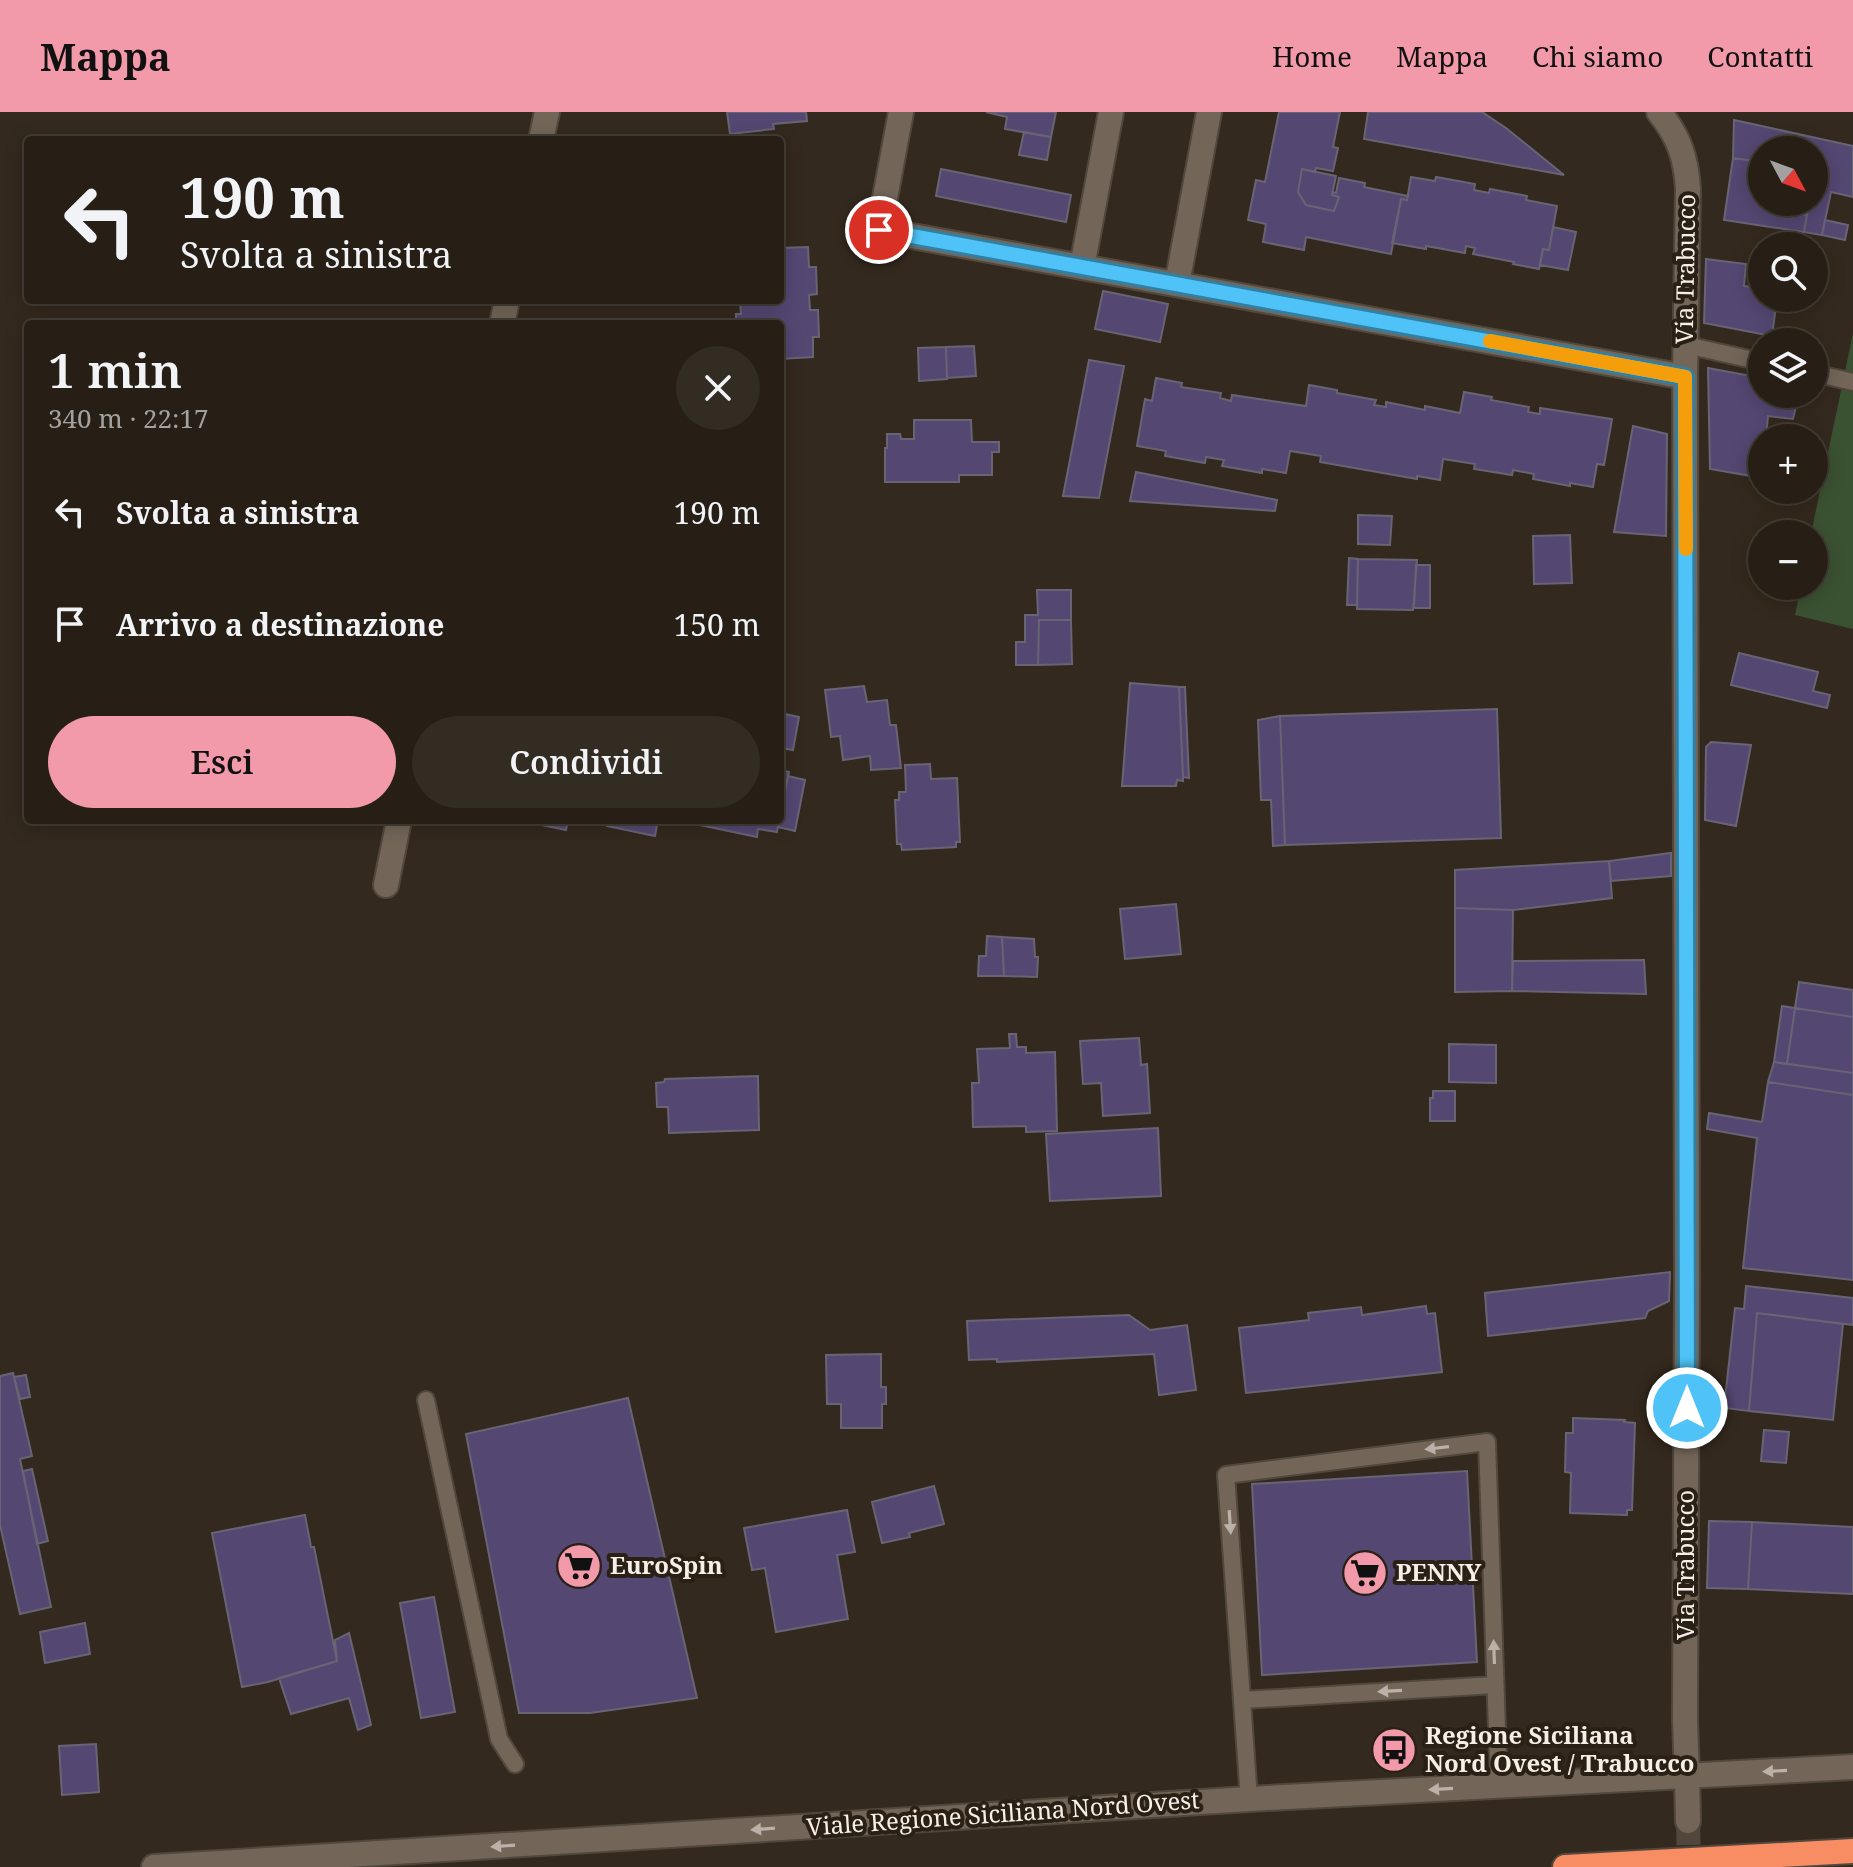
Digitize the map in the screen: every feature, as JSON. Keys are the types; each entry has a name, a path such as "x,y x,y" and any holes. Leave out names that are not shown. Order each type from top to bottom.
{"highway":[{"path":"1565,1867 1853,1851"}],"street":[{"path":"542,136 547,112"},
{"path":"901,112 879,230 1685,377"},
{"path":"1082,267 1111,112"},
{"path":"1177,284 1209,112"},
{"name":"Via Trabucco","path":"1659,112 1680,144 1686,164 1688,189 1685,377 1685,1720 1688,1821"},
{"path":"386,885 398,824"},
{"name":"Viale Regione Siciliana Nord Ovest","path":"154,1867 1249,1799 1853,1767"}],"lane":[{"path":"1686,345 1748,359"},
{"path":"1828,376 1853,382"},
{"path":"426,1400 499,1739 515,1764"},
{"path":"1249,1799 1226,1475 1487,1442 1499,1786"},
{"path":"1243,1700 1495,1685"}],"green space":[{"path":"1853,333 1853,629 1795,615 1798,600 1828,600 1828,520 1814,520 1817,504 1828,504 1828,453"}],"building":[{"path":"727,112 806,112 807,121 773,124 774,129 730,134"},
{"path":"986,112 1056,112 1051,137 1005,129 1007,117"},
{"path":"1279,112 1340,112 1333,147 1338,148 1333,171 1302,169 1298,192 1306,205 1334,211 1339,197 1332,195 1336,193 1339,178 1408,196 1407,200 1401,199 1391,254 1306,237 1304,250 1263,242 1266,224 1248,220 1256,180 1265,182"},
{"path":"1368,112 1482,112 1564,175 1364,139"},
{"path":"1734,120 1807,136 1748,136 1748,160 1733,158"},
{"path":"1024,132 1051,137 1047,160 1019,155"},
{"path":"1828,141 1853,146 1853,197 1831,192 1828,206"},
{"path":"1733,158 1748,160 1748,216 1807,216 1804,232 1724,220"},
{"path":"941,169 1071,195 1066,222 936,196"},
{"path":"1302,169 1336,176 1332,195 1339,197 1334,211 1306,205 1298,192"},
{"path":"1411,177 1435,181 1436,177 1475,184 1474,190 1489,193 1490,189 1527,196 1526,200 1557,206 1549,250 1543,249 1539,269 1473,254 1475,248 1466,246 1465,253 1392,243 1401,199 1407,200"},
{"path":"1807,216 1826,216 1823,232 1804,232"},
{"path":"1825,220 1848,225 1845,240 1823,232"},
{"path":"1553,227 1576,232 1568,270 1540,265 1543,249 1549,250"},
{"path":"808,247 809,267 816,267 817,294 809,295 810,310 818,310 819,337 813,337 813,357 784,359 784,320 736,320 736,314 741,314 740,304 784,304 784,248"},
{"path":"1706,259 1746,264 1744,286 1748,286 1748,312 1775,312 1773,328 1748,328 1748,331 1704,323"},
{"path":"1103,291 1168,304 1160,342 1095,329"},
{"path":"974,346 976,376 947,378 946,347"},
{"path":"946,347 947,379 919,381 918,348"},
{"path":"1089,360 1124,366 1099,498 1063,496"},
{"path":"1708,368 1748,375 1748,408 1796,408 1793,419 1768,416 1767,424 1748,424 1748,475 1710,469"},
{"path":"1156,378 1182,383 1181,387 1221,393 1220,398 1231,401 1232,395 1306,406 1309,385 1376,400 1374,405 1386,407 1386,402 1460,413 1464,392 1529,407 1528,412 1540,414 1540,408 1612,419 1604,465 1597,464 1593,487 1533,479 1534,474 1513,470 1512,475 1474,469 1475,464 1443,459 1440,480 1417,476 1417,479 1320,462 1321,456 1290,451 1286,473 1262,469 1262,473 1222,466 1224,460 1206,457 1205,463 1165,456 1166,451 1137,446 1145,399 1152,401"},
{"path":"914,420 971,420 972,442 999,442 999,452 992,452 992,475 959,475 959,482 885,482 887,434 914,439"},
{"path":"1633,426 1667,434 1666,536 1614,532"},
{"path":"1136,472 1277,500 1275,511 1130,501"},
{"path":"1358,515 1392,516 1390,545 1358,544"},
{"path":"1570,535 1572,583 1534,584 1533,536"},
{"path":"1349,558 1358,559 1357,605 1347,605"},
{"path":"1358,559 1417,560 1413,610 1357,609"},
{"path":"1416,565 1430,565 1430,608 1414,608"},
{"path":"1037,590 1071,590 1071,620 1039,620 1038,665 1016,665 1016,642 1025,642 1025,615 1038,615"},
{"path":"1039,620 1071,620 1072,664 1038,665"},
{"path":"1739,653 1818,672 1813,691 1830,695 1827,708 1731,685"},
{"path":"1130,683 1179,687 1183,781 1177,780 1176,786 1122,786"},
{"path":"864,686 867,702 887,700 890,725 896,725 901,768 871,770 870,756 843,760 840,736 831,737 825,690"},
{"path":"1179,687 1185,687 1189,778 1183,777"},
{"path":"1497,709 1501,838 1285,845 1280,716"},
{"path":"784,714 799,717 793,750 784,749"},
{"path":"1280,716 1285,845 1273,846 1271,800 1261,800 1258,720"},
{"path":"1711,742 1751,745 1736,826 1705,820 1706,747"},
{"path":"930,764 931,779 957,778 960,842 956,842 956,847 902,850 901,844 897,844 895,800 899,800 899,792 906,792 905,765"},
{"path":"784,771 789,772 784,796"},
{"path":"788,776 805,780 795,831 778,827 779,824 784,824"},
{"path":"537,824 567,824 566,830"},
{"path":"607,824 657,824 655,836"},
{"path":"695,824 778,824 777,832 758,829 757,837"},
{"path":"1671,853 1671,876 1611,881 1609,861"},
{"path":"1609,861 1612,898 1513,910 1455,908 1455,870"},
{"path":"1176,904 1181,954 1125,959 1120,909"},
{"path":"1455,908 1513,910 1512,991 1455,992"},
{"path":"987,936 1002,937 1004,976 978,976 979,956 986,956"},
{"path":"1002,937 1034,939 1035,957 1038,957 1037,977 1004,976"},
{"path":"1644,960 1646,994 1512,991 1513,961"},
{"path":"1799,982 1853,990 1853,1017 1795,1008"},
{"path":"1782,1006 1795,1008 1787,1064 1774,1062"},
{"path":"1795,1008 1853,1017 1853,1073 1787,1064"},
{"path":"1009,1034 1016,1034 1017,1047 1026,1047 1026,1053 1055,1052 1057,1131 1026,1132 1026,1126 973,1127 972,1083 979,1083 977,1049 1010,1048"},
{"path":"1139,1038 1141,1065 1147,1064 1150,1113 1103,1116 1101,1083 1083,1084 1080,1041"},
{"path":"1449,1044 1496,1045 1496,1083 1449,1082"},
{"path":"1774,1062 1853,1073 1853,1095 1768,1082"},
{"path":"758,1076 759,1130 669,1133 668,1107 657,1107 656,1083 665,1079"},
{"path":"1768,1082 1853,1095 1853,1280 1743,1268 1757,1138 1707,1129 1709,1113 1762,1122"},
{"path":"1433,1091 1455,1091 1455,1121 1430,1121"},
{"path":"1158,1128 1161,1196 1050,1201 1046,1134"},
{"path":"1670,1272 1669,1301 1648,1311 1645,1318 1488,1336 1485,1293"},
{"path":"1746,1286 1853,1298 1853,1325 1757,1313 1749,1411 1724,1408 1735,1308 1744,1309"},
{"path":"1426,1306 1427,1314 1435,1313 1442,1372 1246,1393 1239,1328 1309,1320 1308,1313 1361,1307 1362,1315"},
{"path":"1757,1313 1843,1324 1833,1420 1749,1411"},
{"path":"1129,1315 1150,1330 1187,1325 1196,1390 1159,1395 1154,1354 997,1362 997,1359 969,1360 967,1321"},
{"path":"881,1354 881,1387 886,1387 882,1428 841,1428 841,1404 827,1404 826,1355"},
{"path":"13,1373 32,1456 20,1459 51,1607 20,1614 0,1525 0,1376"},
{"path":"26,1375 30,1397 20,1399 14,1377"},
{"name":"EuroSpin","path":"628,1398 697,1698 590,1713 519,1713 466,1434"},
{"path":"1573,1418 1635,1423 1632,1510 1627,1510 1627,1515 1570,1513 1571,1473 1565,1472 1566,1433 1573,1433"},
{"path":"1764,1430 1789,1432 1786,1463 1761,1461"},
{"path":"32,1469 48,1541 37,1544 23,1471"},
{"name":"PENNY","path":"1467,1471 1477,1662 1262,1675 1252,1484"},
{"path":"934,1486 944,1524 909,1533 910,1537 882,1543 872,1502"},
{"path":"847,1510 855,1552 837,1555 848,1619 776,1632 765,1568 752,1570 744,1528"},
{"path":"305,1515 337,1661 242,1687 212,1533"},
{"path":"1709,1521 1752,1522 1748,1589 1707,1588"},
{"path":"1752,1522 1853,1527 1853,1594 1748,1589"},
{"path":"434,1597 455,1712 421,1718 400,1603"},
{"path":"85,1623 90,1654 45,1663 40,1632"},
{"path":"349,1633 371,1725 358,1730 349,1698 291,1714 279,1678 337,1661 335,1640"},
{"path":"1398,1743 1399,1751 1376,1753 1376,1744"},
{"path":"96,1744 99,1792 62,1795 59,1746"}],"tunnel":[{"path":"1688,1821 1689,1867"}],"slow traffic":[{"path":"1490,341 1685,377 1686,549"}],"place":[{"name":"EuroSpin","path":"579,1566"},
{"name":"PENNY","path":"1365,1573"},
{"name":"Regione Siciliana Nord Ovest / Trabucco","path":"1394,1750"}],"route":[{"path":"879,230 1685,377 1687,1408"}]}
